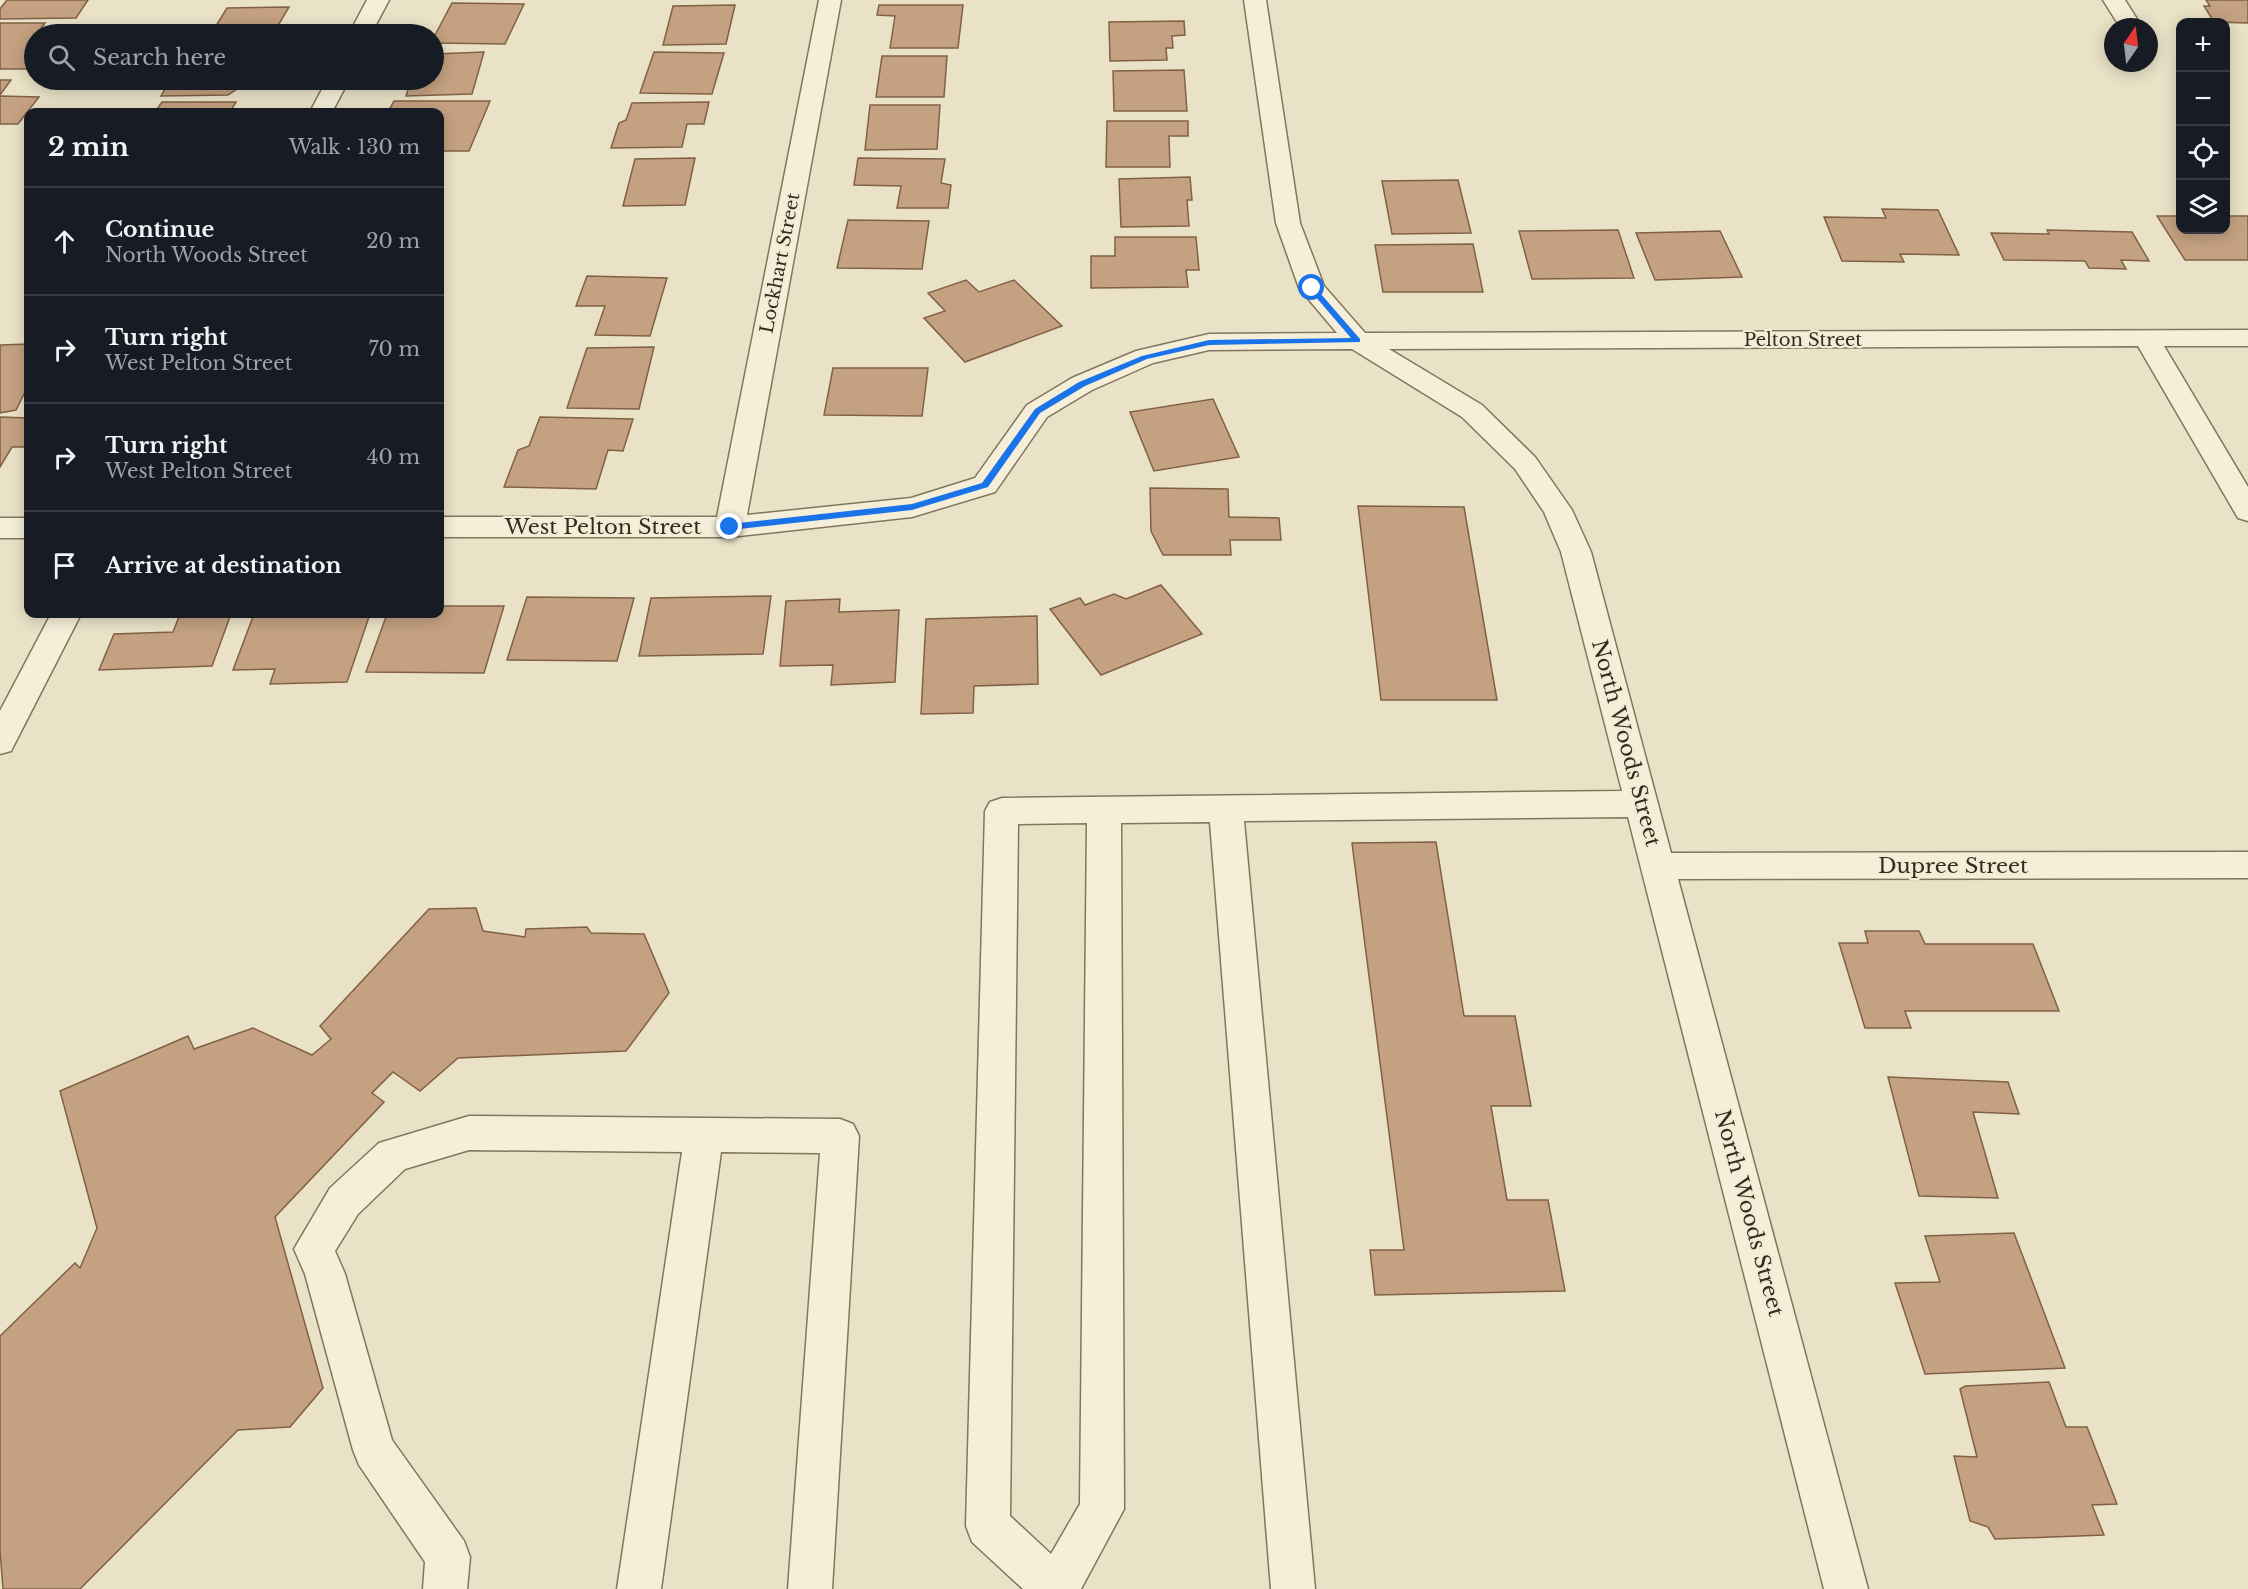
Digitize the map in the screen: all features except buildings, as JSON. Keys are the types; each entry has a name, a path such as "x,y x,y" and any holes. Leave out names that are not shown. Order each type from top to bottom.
{"street":[{"path":"365,24 378,0"},
{"name":"Lockhart Street","path":"730,527 830,0"},
{"name":"North Woods Street","path":"1255,0 1288,223 1312,288 1357,341 1472,411 1526,463 1558,510 1576,552 1846,1589"},
{"path":"2114,0 2125,18"},
{"path":"323,108 333,90"},
{"name":"Pelton Street","path":"1357,341 2248,338"},
{"path":"2147,339 2248,511"},
{"name":"West Pelton Street","path":"444,527 730,527 912,507 985,485 1037,411 1082,384 1145,357 1209,342 1357,341"},
{"path":"0,528 24,528"},
{"path":"0,742 64,618"},
{"path":"1104,809 1102,1509 1056,1589 988,1526 1002,811 1104,809 1641,804"},
{"path":"1226,808 1293,1589"},
{"name":"Dupree Street","path":"1658,866 2248,866"},
{"path":"446,1589 448,1557 374,1450 325,1274 314,1249 344,1201 393,1155 470,1133 840,1136 810,1589"},
{"path":"639,1589 704,1134"}],"route":[{"path":"730,527 912,507 985,485 1037,411 1082,384 1145,357 1209,342 1357,341 1312,288"}]}
